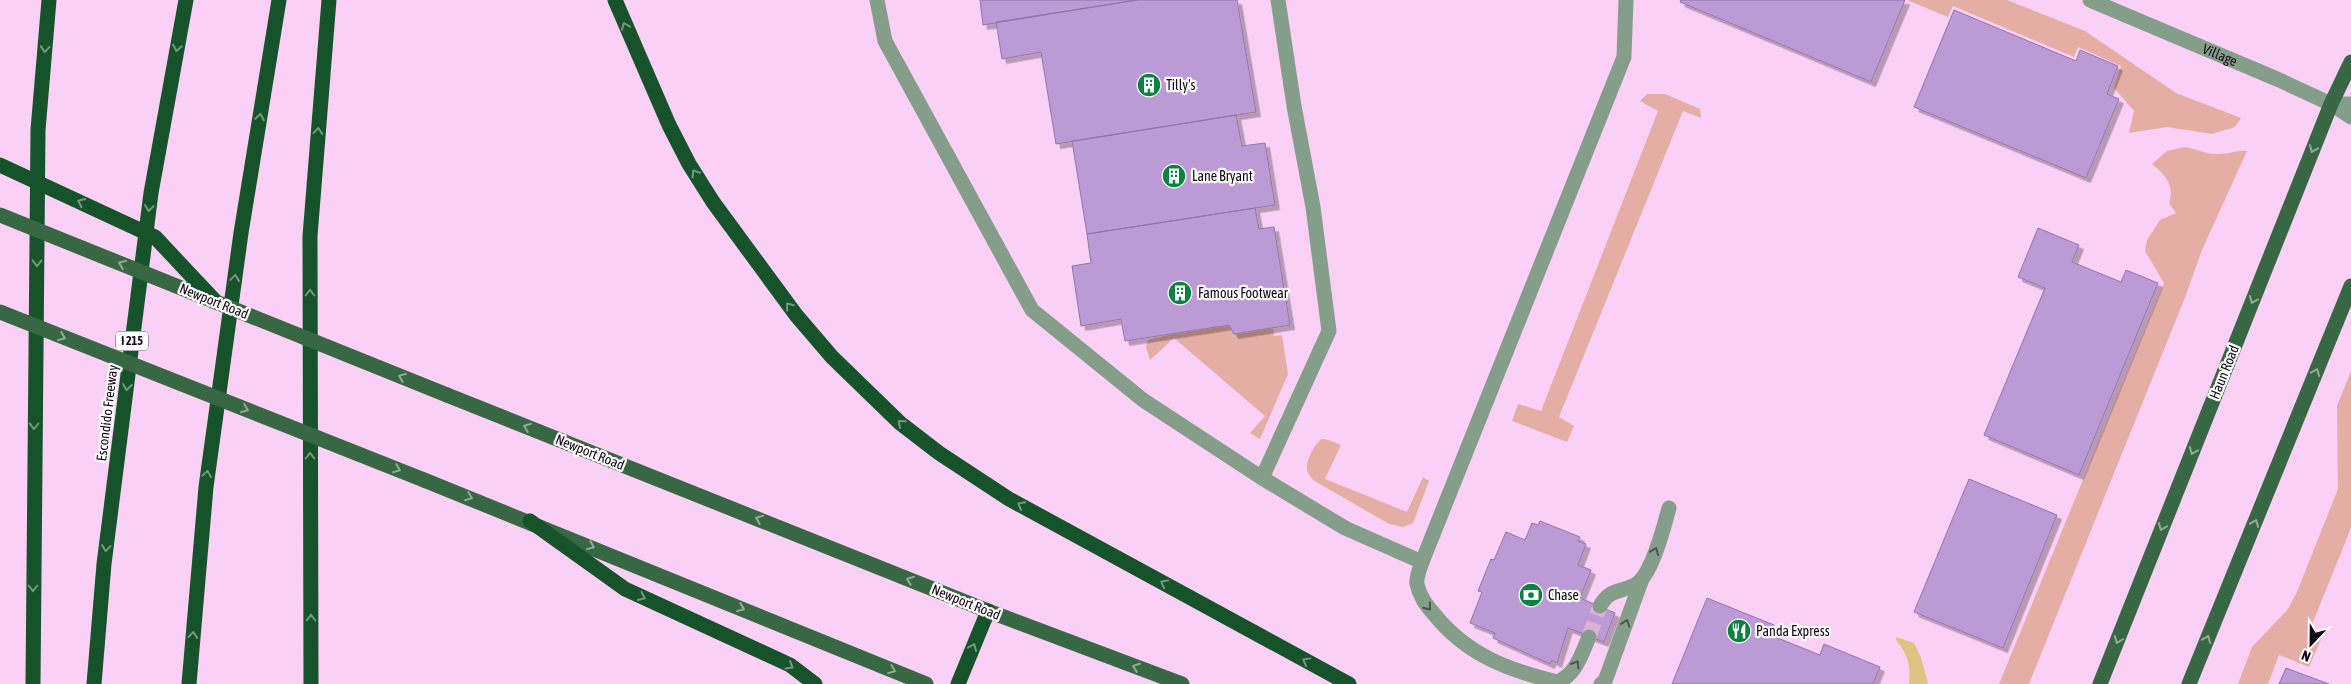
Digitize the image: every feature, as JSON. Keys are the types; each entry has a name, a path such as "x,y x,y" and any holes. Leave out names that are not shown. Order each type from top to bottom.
{"highway":[{"path":"33,684 38,130 49,0"},
{"name":"Escondido Freeway","path":"94,684 104,564 151,193 186,0"},
{"path":"188,684 206,487 241,234 279,0"},
{"path":"311,684 310,236 329,0"},
{"path":"615,0 669,125 689,164 713,202 796,315 832,357 900,423 939,453 1009,499 1349,684"},
{"path":"0,165 155,237 216,302"},
{"path":"530,521 625,589 790,665 815,684"},
{"path":"958,684 988,611"}],"main road":[{"name":"Haun Road","path":"2100,684 2331,104 2351,62"},
{"name":"Newport Road","path":"0,215 988,611 1182,684"},
{"path":"2189,684 2351,286"},
{"path":"0,312 530,521 926,684"}],"lane":[{"path":"877,0 885,41 1032,310 1143,400 1262,478 1345,528 1422,562"},
{"path":"1262,478 1329,332 1312,208 1278,0"},
{"path":"1589,637 1575,666 1561,683 1525,673 1479,655 1447,630 1422,599 1417,582 1422,562 1624,58 1626,0"},
{"name":"Village","path":"2090,0 2277,79 2331,104 2351,104"},
{"path":"2331,104 2351,117"},
{"path":"1601,684 1605,680 1642,579 1662,533 1669,508"},
{"path":"1600,606 1606,596 1635,585 1642,579"}],"shaded area":[{"path":"1907,0 2007,0 2085,31 2176,93 2241,118 2235,127 2212,134 2167,127 2129,133 2134,111 2114,88 2121,66 2078,47 2074,57 1953,6 1948,17"},
{"path":"1647,94 1665,94 1700,109 1701,118 1683,111 1559,417 1574,426 1567,442 1512,421 1518,404 1541,411 1658,111 1640,101"},
{"path":"2185,147 2215,154 2247,151 2202,250 2186,295 2029,684 1999,684 2164,283 2145,251 2147,240 2160,220 2176,213 2169,203 2171,191 2168,181 2152,164 2167,151"},
{"path":"1229,325 1273,327 1274,336 1282,335 1288,374 1260,439 1250,433 1265,416 1174,338 1150,360 1146,347 1148,340 1171,334"},
{"path":"2351,371 2351,528 2309,632 2322,637 2309,667 2279,655 2268,684 2238,684 2252,647 2288,609 2297,592 2338,489 2337,406"},
{"path":"1322,439 1341,445 1325,479 1407,512 1423,477 1429,481 1413,523 1403,527 1389,524 1313,480 1308,473 1307,465 1314,448"},
{"path":"1896,637 1914,643 1921,657 1928,684 1909,684 1908,660"}],"building":[{"path":"980,0 1137,0 983,25"},
{"name":"Tilly's","path":"1137,0 1237,0 1256,112 1056,144 1041,52 1002,59 996,22"},
{"path":"1681,0 1905,0 1871,82 1680,2"},
{"path":"1954,10 2076,61 2080,50 2118,66 2107,94 2119,99 2086,178 1914,107"},
{"name":"Lane Bryant","path":"1236,115 1242,146 1265,143 1275,205 1087,234 1072,141"},
{"name":"Famous Footwear","path":"1255,208 1259,229 1274,227 1290,325 1234,334 1229,325 1125,341 1121,319 1081,326 1072,266 1091,263 1087,234"},
{"path":"2038,228 2079,245 2072,262 2121,282 2126,270 2158,283 2079,475 1984,435 2045,288 2018,277"},
{"path":"1969,479 2057,515 2003,648 1914,612"},
{"name":"Chase","path":"1540,521 1580,537 1578,541 1586,544 1578,565 1591,570 1580,598 1615,613 1604,642 1568,628 1557,663 1552,660 1550,664 1493,638 1495,633 1470,623 1482,592 1478,591 1491,559 1494,560 1506,532 1525,540 1532,523 1538,525"},
{"path":"1707,598 1774,625 1770,635 1820,655 1824,644 1880,667 1873,684 1672,684"},
{"path":"2286,668 2329,684 2279,684"}],"tunnel":[{"path":"1589,637 1600,606"}],"place":[{"name":"Tilly's","path":"1149,85"},
{"name":"Lane Bryant","path":"1174,176"},
{"name":"Famous Footwear","path":"1180,293"},
{"name":"Chase","path":"1531,595"},
{"name":"Panda Express","path":"1739,631"}]}
